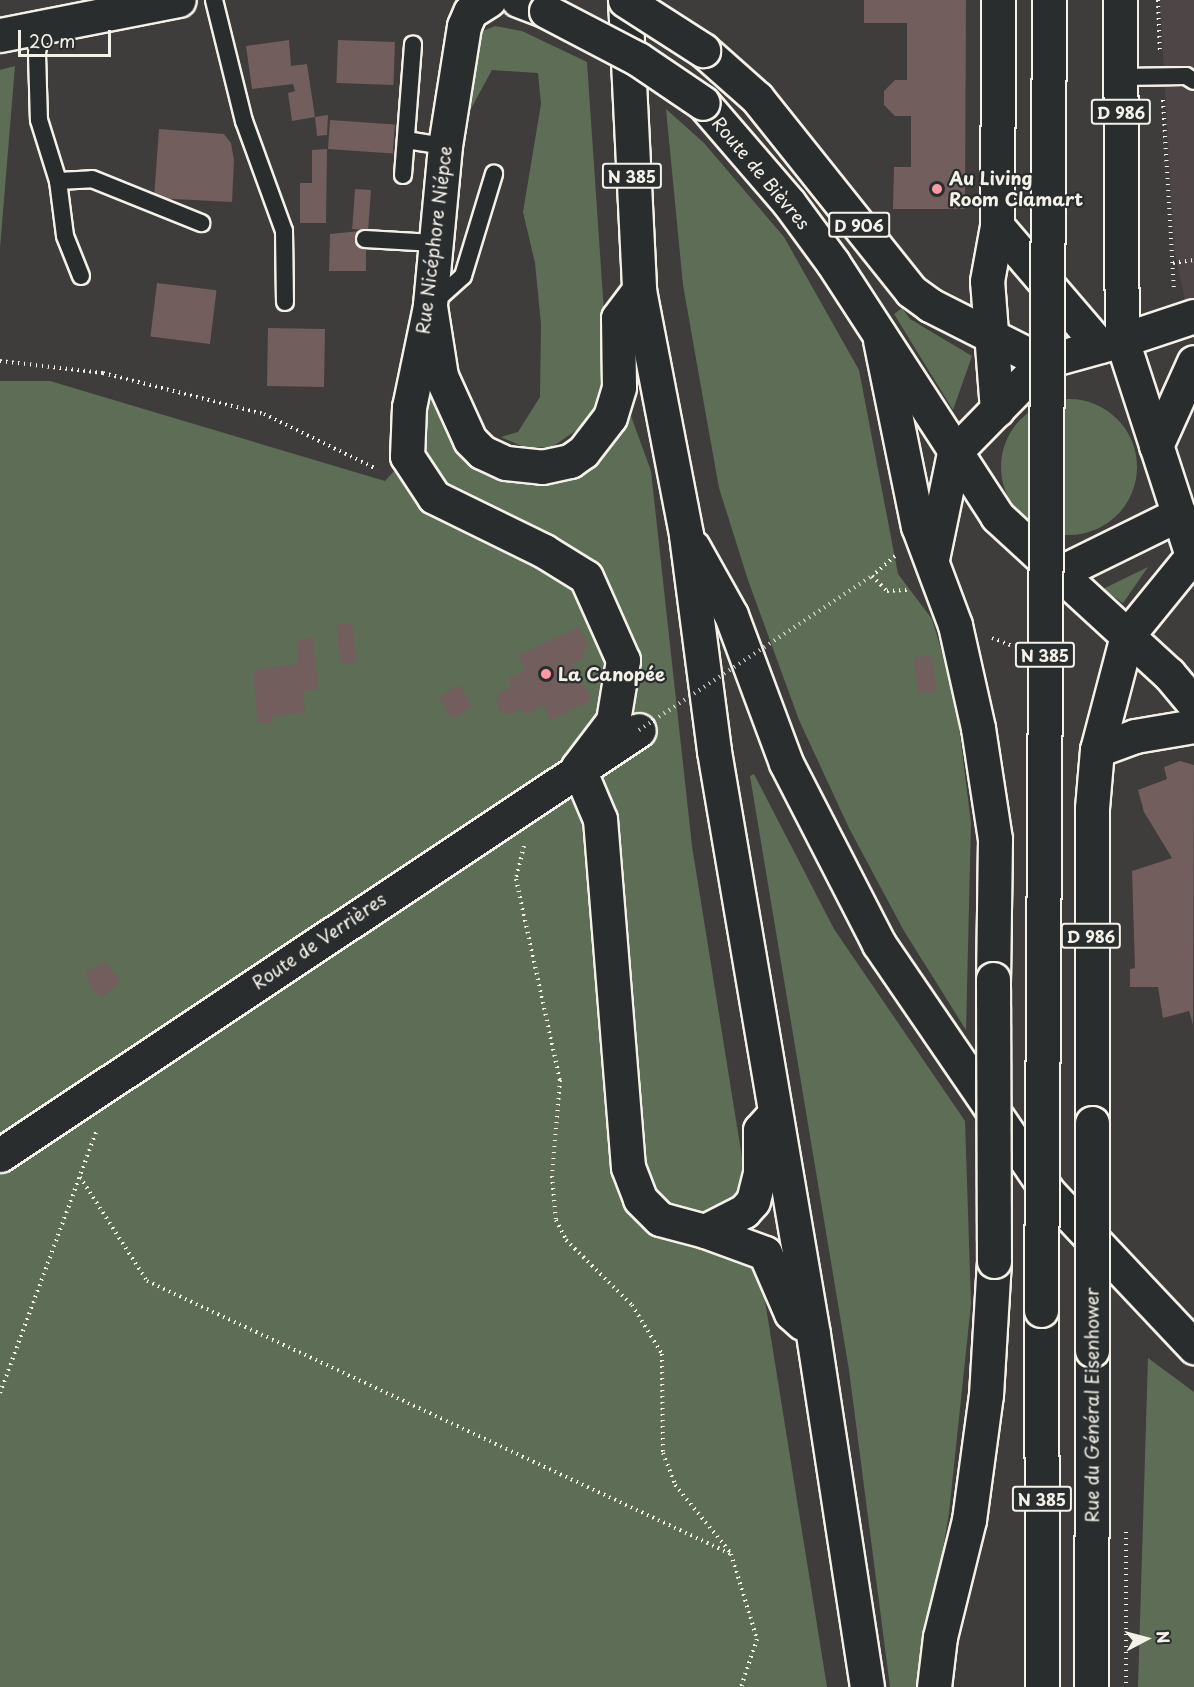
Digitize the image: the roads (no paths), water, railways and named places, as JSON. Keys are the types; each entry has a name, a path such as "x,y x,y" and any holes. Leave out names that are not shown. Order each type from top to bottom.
{"main road":[{"path":"0,35 179,0"},
{"name":"Rue Nicéphore Niépce","path":"489,0 470,12 464,26 445,146 434,243 430,306 409,407 407,456 434,497 544,550 586,577 623,660 613,721 578,767"},
{"name":"D 906","path":"625,0 703,50 757,98 911,291 991,338 1043,362"},
{"name":"N 385","path":"625,0 639,290 686,535 714,751 813,1334 867,1687"},
{"path":"997,410 988,274 997,226 998,0"},
{"name":"N 385","path":"1042,1687 1041,1310 1049,0"},
{"name":"D 986","path":"1097,750 1127,636 1193,559 1156,446 1111,343 1121,77 1120,0"},
{"name":"Route de Bièvres","path":"532,6 638,59 703,103 789,203 997,516 1127,636 1194,704"},
{"path":"997,226 1111,343"},
{"path":"430,306 441,376 470,440 482,452 506,463 542,467 570,461 583,452 610,417 619,387 618,318 639,290"},
{"path":"917,555 954,453 1043,362 1111,343 1184,306"},
{"path":"880,340 918,526 917,555 955,625 995,838 994,1261 986,1395 969,1520 940,1637 934,1687"},
{"path":"1156,446 1194,362"},
{"path":"1059,573 1179,514"},
{"path":"686,535 731,615 786,763 879,944 1049,1193 1194,1347"},
{"path":"1097,750 1135,736 1194,726"},
{"name":"Route de Verrières","path":"0,1155 578,767 639,730"},
{"name":"Rue du Général Eisenhower","path":"1091,1687 1092,808 1097,750"},
{"path":"578,767 600,819 628,1167 640,1199 660,1219 705,1231 765,1253 791,1313 813,1334"},
{"path":"705,1231 744,1211 753,1201 760,1172 760,1130 775,1113"}],"lane":[{"path":"214,0 244,121 284,231 285,302"},
{"path":"41,28 37,54 39,120 58,182 65,236 81,276"},
{"path":"403,175 413,44"},
{"path":"1121,77 1186,76 1194,81"},
{"path":"406,140 445,146"},
{"path":"430,306 463,276 494,174"},
{"path":"58,182 92,179 201,223"},
{"path":"365,239 434,243"}],"place":[{"name":"Au Living Room Clamart","path":"937,189"},
{"name":"La Canopée","path":"546,674"}]}
